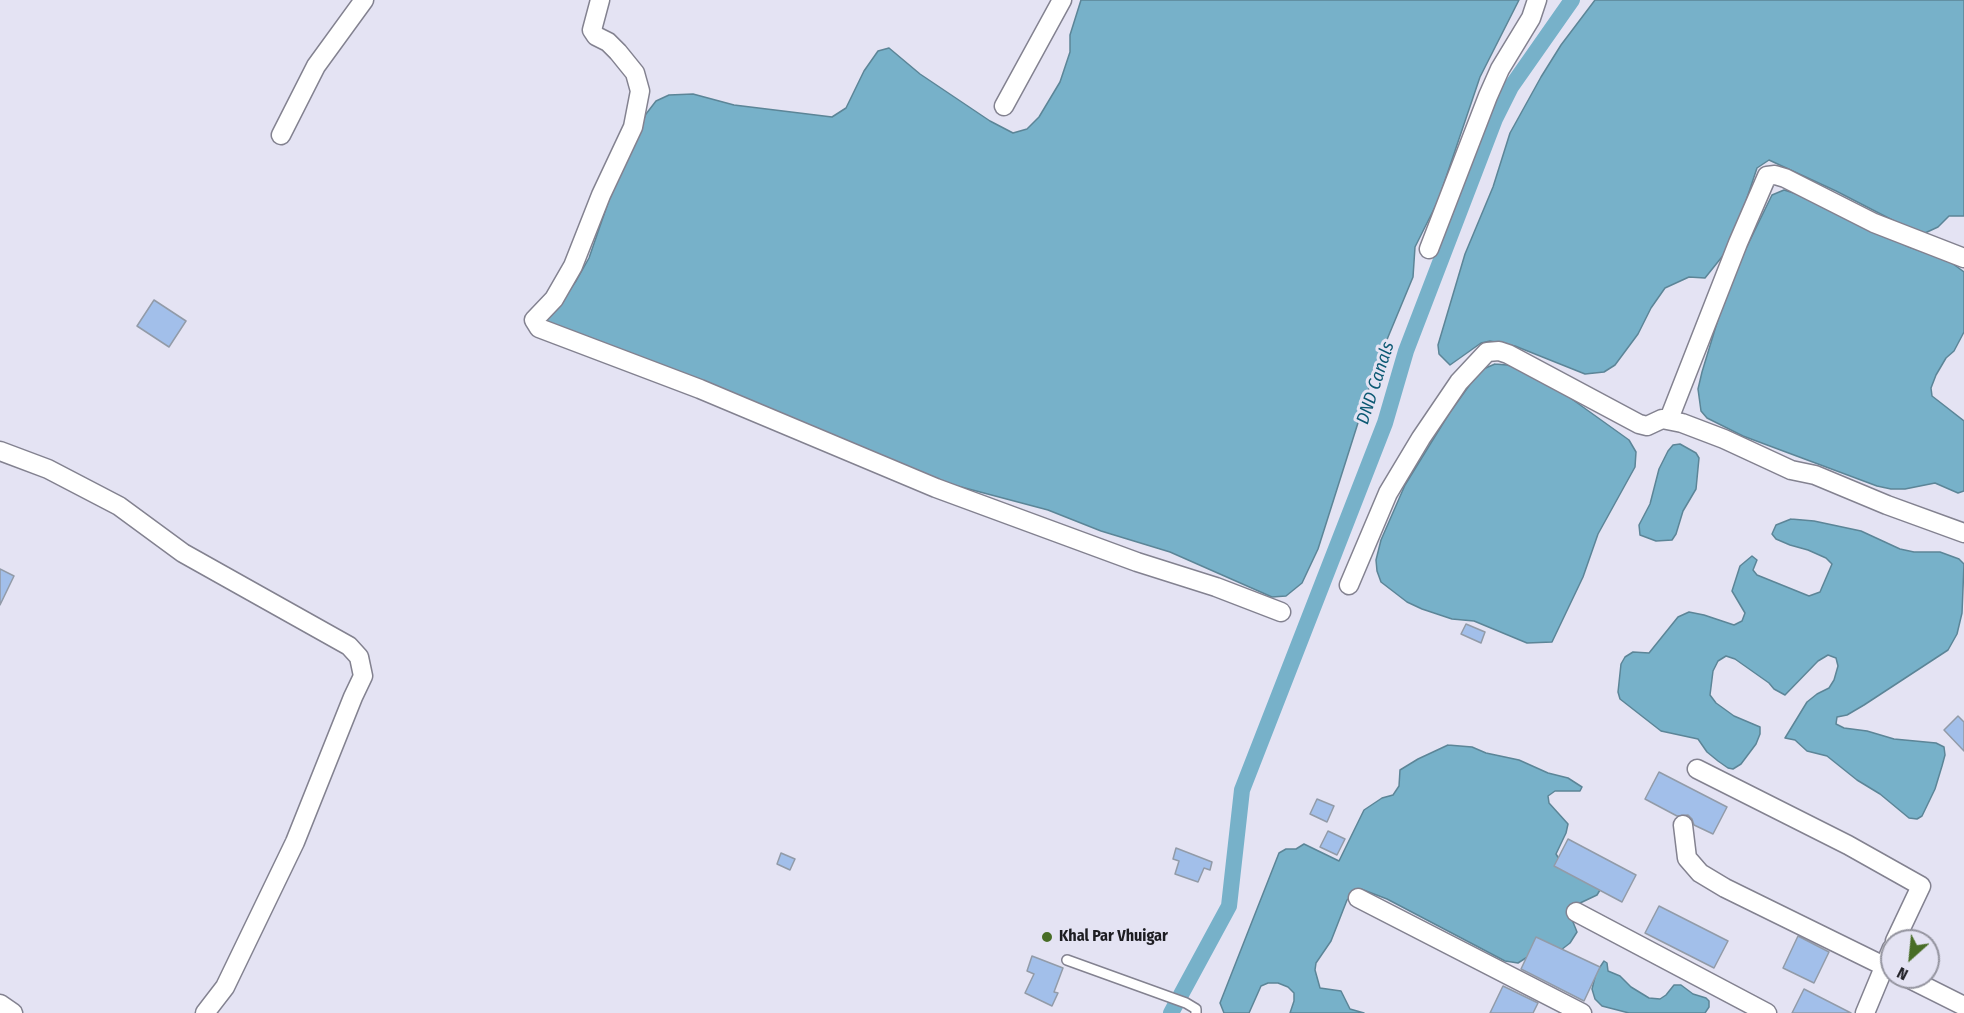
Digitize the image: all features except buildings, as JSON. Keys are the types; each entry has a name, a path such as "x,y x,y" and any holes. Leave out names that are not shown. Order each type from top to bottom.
{"street":[{"path":"281,135 316,66 364,0"},
{"path":"600,0 592,30 596,36 613,47 635,73 640,91 633,127 601,195 573,266 554,299 534,320 539,328 700,389 936,488 1281,612"},
{"path":"1004,105 1062,0"},
{"path":"1429,249 1488,96 1500,69 1531,18 1537,0"},
{"path":"1669,420 1738,243 1767,176 1775,175 1785,178 1874,223 1964,258"},
{"path":"1349,585 1388,493 1421,438 1459,382 1487,352 1499,351 1508,354 1639,424 1647,426 1662,419 1669,420 1724,439 1791,470 1815,475 1887,505 1964,533"},
{"path":"0,451 48,469 119,506 183,554 349,645 359,657 363,676 295,842 225,987 205,1013"},
{"path":"1697,769 1848,845 1921,886 1901,929"},
{"path":"1683,825 1687,858 1700,873 1725,888 1880,964"},
{"path":"1358,898 1582,1013"},
{"path":"1576,912 1767,1013"},
{"path":"1865,1013 1880,984"},
{"path":"1930,989 1964,1006"},
{"path":"0,1004 13,1013"}],"lane":[{"path":"1067,960 1186,1003 1196,1009 1196,1013"}],"water":[{"path":"1081,0 1519,0 1480,77 1438,201 1415,247 1413,277 1376,366 1318,549 1302,583 1286,596 1272,597 1170,552 1101,531 1048,510 916,475 540,319 563,299 589,258 609,200 646,114 656,101 669,95 693,94 734,105 832,117 846,108 864,71 878,51 889,48 920,74 990,121 1013,133 1027,129 1039,117 1060,82 1070,52 1070,35"},
{"path":"1595,0 1964,0 1964,216 1949,216 1938,227 1925,233 1906,227 1769,160 1757,168 1725,253 1705,278 1689,277 1665,288 1651,308 1638,334 1615,365 1604,372 1585,374 1515,346 1490,341 1481,343 1450,365 1439,354 1438,345 1465,254 1493,187 1510,133 1561,45"},
{"path":"1784,190 1800,195 1909,247 1949,261 1964,272 1964,332 1954,351 1946,358 1931,388 1932,396 1964,421 1964,491 1958,493 1935,483 1905,489 1877,486 1743,436 1707,418 1701,411 1698,389 1702,372 1734,273 1772,195"},
{"path":"1495,364 1522,369 1562,392 1629,440 1636,452 1635,467 1598,534 1583,577 1552,642 1527,643 1474,621 1452,619 1422,609 1407,602 1381,582 1377,571 1376,560 1381,540 1405,485 1450,412 1471,383 1481,370"},
{"path":"1680,444 1696,453 1699,458 1696,489 1683,511 1672,540 1656,541 1640,535 1639,525 1650,504 1659,469 1668,451 1673,445"},
{"path":"1791,519 1814,521 1861,531 1900,549 1914,552 1940,552 1959,559 1964,564 1962,613 1957,634 1948,650 1864,705 1847,715 1837,717 1836,724 1844,728 1867,731 1894,739 1936,743 1944,747 1945,755 1935,789 1922,816 1917,819 1909,818 1827,756 1807,751 1795,740 1785,738 1807,702 1829,688 1838,666 1836,658 1828,655 1818,661 1785,695 1735,659 1726,656 1718,661 1713,671 1710,695 1716,703 1734,716 1760,727 1756,744 1741,764 1733,769 1728,768 1707,752 1698,739 1661,731 1620,699 1618,692 1621,664 1625,657 1633,652 1649,653 1678,617 1689,612 1734,625 1742,621 1745,613 1732,591 1740,566 1752,556 1757,560 1753,570 1757,575 1809,596 1820,592 1832,564 1826,558 1776,539 1772,534 1776,525"},
{"path":"1448,745 1472,747 1486,753 1519,760 1548,773 1568,778 1582,787 1580,791 1555,791 1548,796 1549,803 1568,824 1556,854 1561,862 1603,885 1597,895 1578,904 1571,917 1577,932 1570,943 1561,950 1532,954 1518,963 1505,961 1387,899 1361,889 1347,900 1331,941 1316,963 1315,970 1320,988 1341,991 1350,1009 1364,1013 1290,1013 1294,993 1288,987 1278,983 1268,983 1261,986 1249,1013 1224,1013 1220,1003 1279,853 1286,849 1296,849 1304,844 1339,861 1364,810 1382,798 1393,795 1399,786 1400,770"},
{"path":"1604,961 1607,963 1608,971 1620,976 1631,987 1649,998 1660,999 1674,985 1681,985 1693,994 1706,998 1709,1001 1709,1007 1705,1013 1629,1013 1602,1006 1595,999 1592,989 1596,973"}],"waterway":[{"name":"DND Canals","path":"1171,1013 1229,906 1242,790 1385,423 1406,351 1495,119 1511,87 1572,0"}],"place":[{"name":"Khal Par Vhuigar","path":"1047,937"}]}
